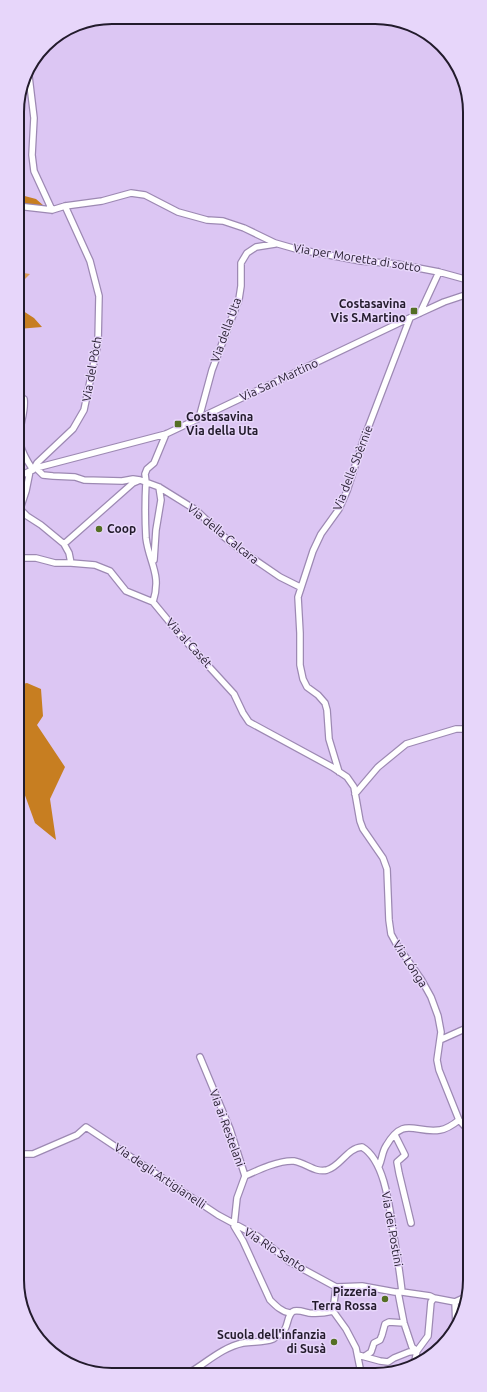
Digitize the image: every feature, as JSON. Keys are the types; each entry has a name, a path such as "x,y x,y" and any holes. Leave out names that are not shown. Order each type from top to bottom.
{"street":[{"path":"30,82 34,118 32,155 34,170 52,210"},
{"name":"Via per Moretta di sotto","path":"24,207 52,210 65,206 102,201 131,193 144,196 178,212 207,220 223,221 244,228 276,244 361,261 398,264 463,279"},
{"name":"Via del Pòch","path":"33,470 37,462 73,429 84,410 98,343 99,296 90,261 65,206"},
{"path":"254,233 256,247 276,244"},
{"name":"Via della Uta","path":"199,418 212,370 239,299 241,286 241,264 247,253 256,247"},
{"path":"420,313 439,272"},
{"name":"Via San Martino","path":"24,474 33,470 166,434 420,313 444,302 463,296"},
{"name":"Via delle Sbèrnie","path":"339,772 329,738 325,703 308,687 303,679 300,665 298,597 313,551 321,534 339,509 347,491 363,441 410,318"},
{"path":"24,398 24,412"},
{"path":"154,566 146,539 143,481 147,469 154,463 166,434"},
{"path":"24,455 33,470 24,496"},
{"name":"Via della Calcara","path":"33,470 43,475 75,477 84,480 122,481 133,479 143,481 196,510 223,536 242,551 280,577 300,587"},
{"path":"64,544 133,483 143,481"},
{"path":"153,602 156,585 154,566 156,530 160,500 158,488"},
{"path":"24,513 64,544 69,553 71,562"},
{"name":"Via al Casét","path":"24,558 36,558 55,563 71,562 95,565 110,572 126,591 153,602 181,636 234,694 249,722 339,772"},
{"path":"355,794 378,767 406,744 456,729 463,729"},
{"name":"Via Lónga","path":"339,772 347,777 352,783 363,829 384,858 387,869 391,934 421,979 431,997 438,1016 441,1032 437,1060 439,1070 459,1120 463,1124"},
{"path":"440,1040 463,1030"},
{"name":"Via ai Restelani","path":"200,1057 230,1130 245,1176 237,1198 235,1224"},
{"path":"378,1166 386,1146 400,1129 410,1127 440,1130 459,1120"},
{"name":"Via degli Artigianelli","path":"24,1154 33,1154 77,1135 86,1127 218,1215 235,1224"},
{"name":"Via dei Postini","path":"394,1135 405,1155 397,1162 411,1223"},
{"name":"Via dei Postini","path":"245,1176 260,1169 286,1161 295,1161 314,1169 324,1170 334,1166 349,1152 358,1147 362,1147 367,1150 378,1166 388,1195 404,1323 412,1347 417,1351"},
{"path":"235,1224 235,1229 243,1241 270,1300 276,1306 290,1314"},
{"name":"Via Rio Santo","path":"235,1224 257,1236 290,1262 336,1287"},
{"path":"360,1368 358,1355 352,1339 334,1311 336,1287 362,1286 430,1296 454,1302 460,1299"},
{"path":"416,1358 417,1351 428,1336 431,1302 434,1298"},
{"path":"454,1302 455,1316"},
{"path":"198,1368 229,1348 243,1343 271,1340 281,1334 285,1329 292,1312 300,1310 308,1313 334,1311"},
{"path":"365,1356 372,1352 374,1343 380,1340 385,1324 389,1322 404,1323"},
{"path":"358,1355 388,1362 409,1352 417,1351"}],"shaded area":[{"path":"24,196 36,199 44,206 24,204"},
{"path":"24,273 30,274 24,280"},
{"path":"24,312 34,318 42,327 24,328"},
{"path":"27,683 41,689 43,716 37,725 65,767 50,799 56,840 35,823 24,793 24,684"}],"place":[{"name":"Costasavina Vis S.Martino","path":"414,311"},
{"name":"Costasavina Via della Uta","path":"178,424"},
{"name":"Coop","path":"99,529"},
{"name":"Pizzeria Terra Rossa","path":"385,1299"},
{"name":"Scuola dell'infanzia di Susà","path":"334,1342"}]}
